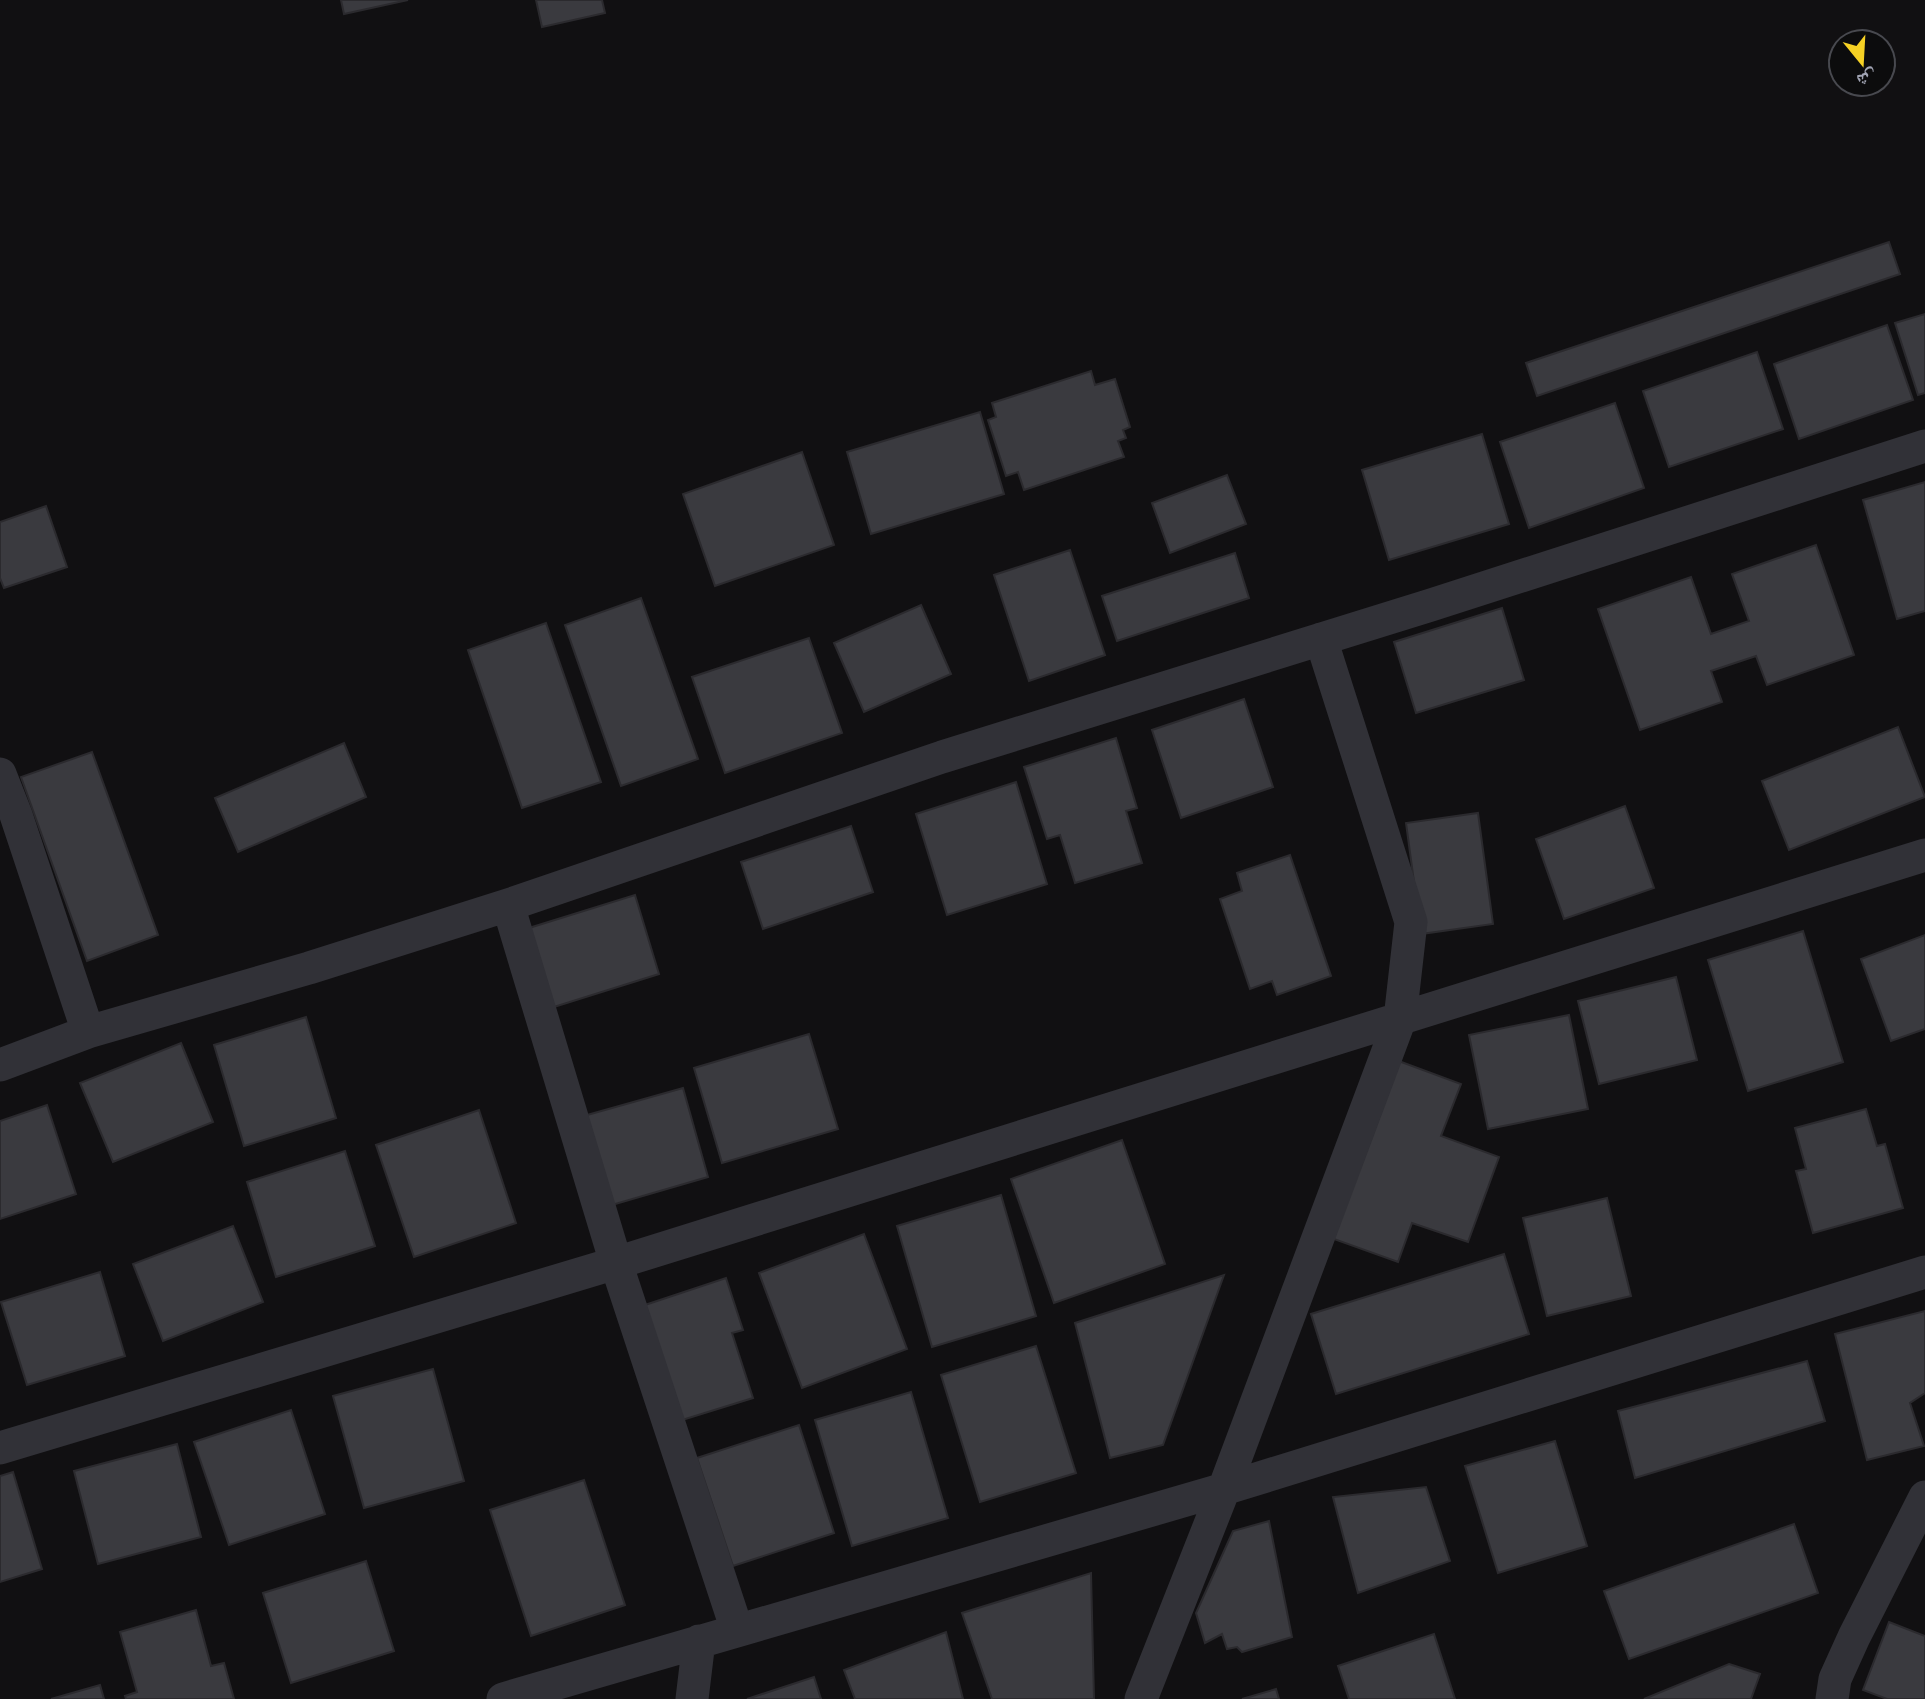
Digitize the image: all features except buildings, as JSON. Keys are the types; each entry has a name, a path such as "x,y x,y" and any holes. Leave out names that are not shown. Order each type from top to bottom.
{"street":[{"path":"0,1065 88,1032 309,968 508,905 942,757 1925,446"},
{"path":"1141,1699 1224,1489 1400,1019 1411,922 1321,639"},
{"path":"0,774 88,1032"},
{"path":"0,1448 616,1263 1925,855"},
{"path":"508,905 616,1263 737,1630"},
{"path":"503,1699 1224,1489 1925,1272"},
{"path":"1832,1699 1835,1679 1854,1637 1925,1497"},
{"path":"692,1699 699,1641"}]}
